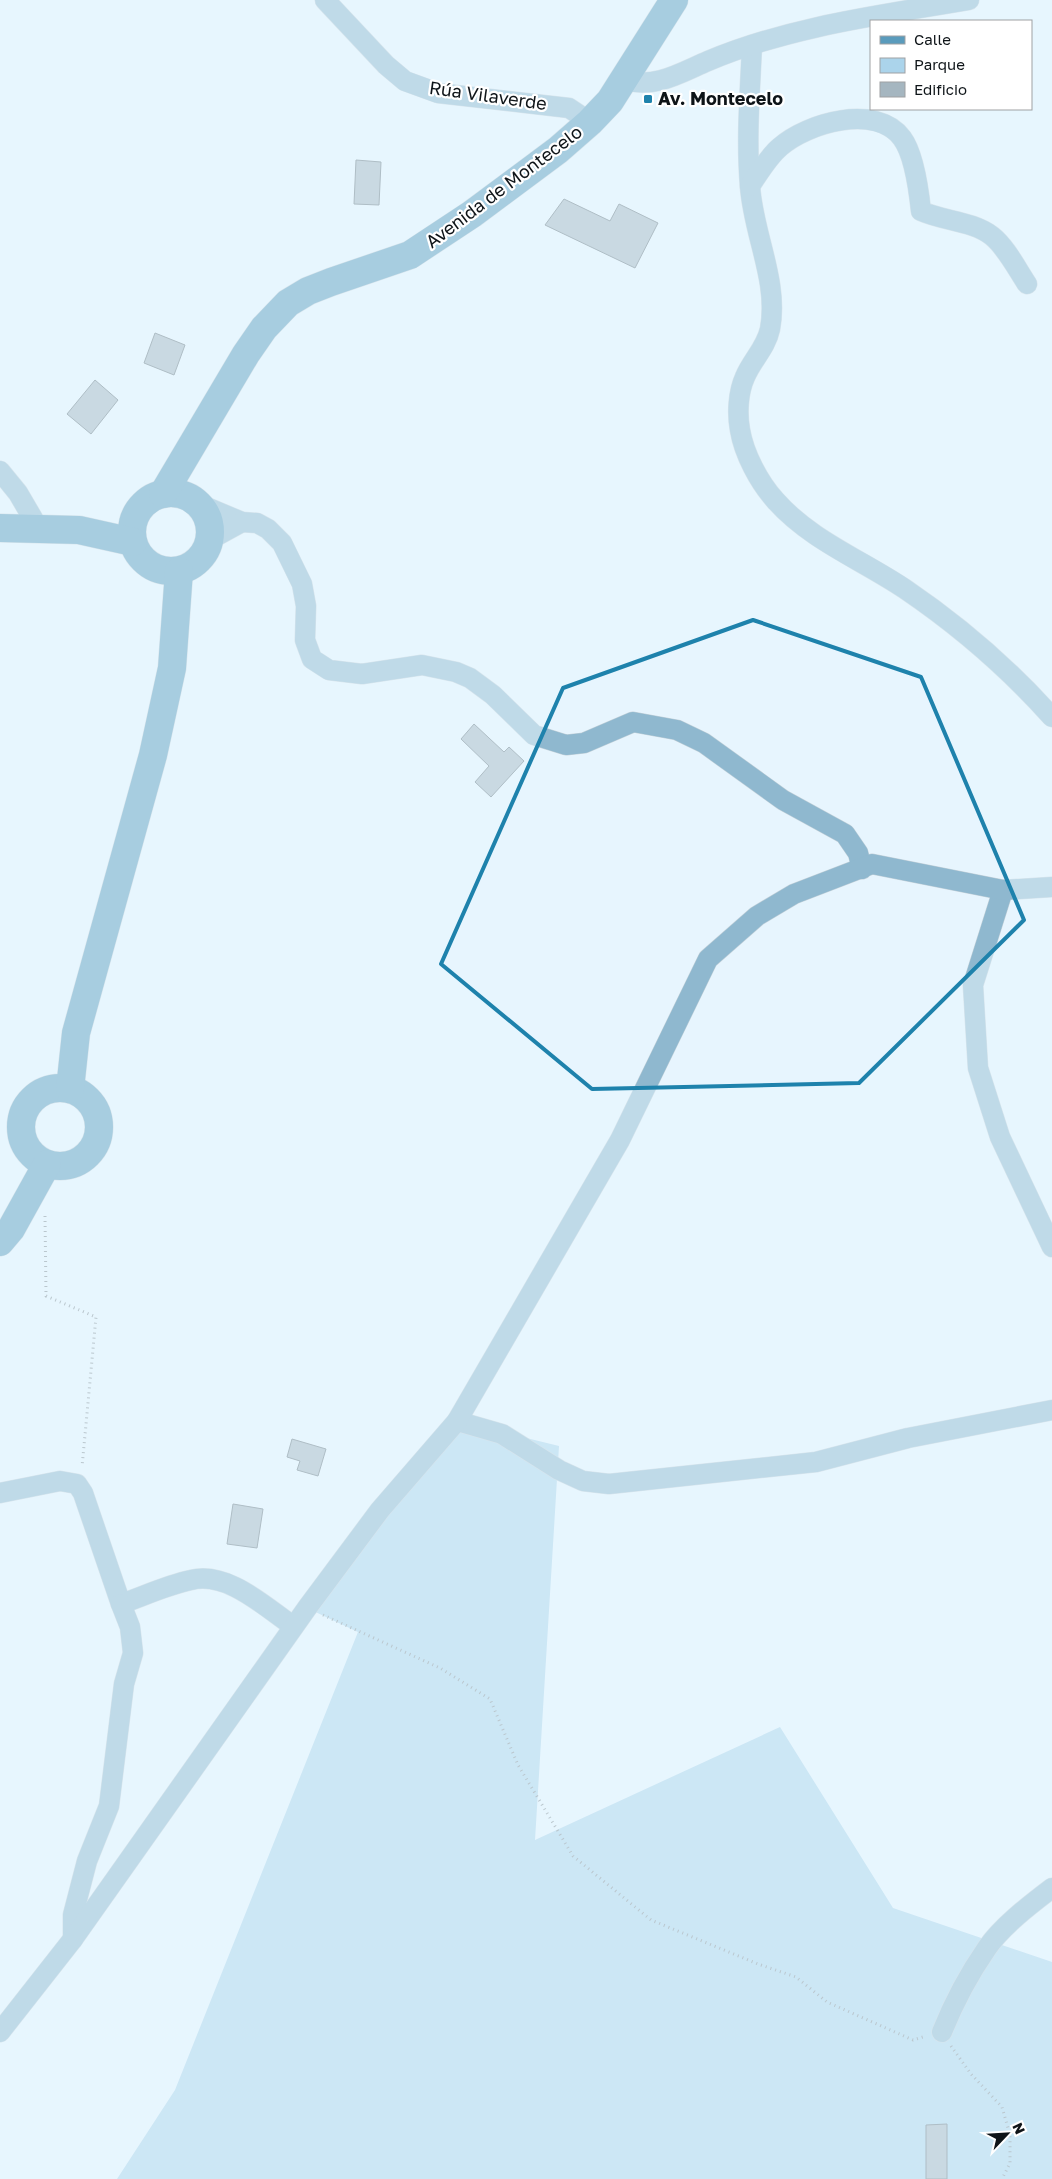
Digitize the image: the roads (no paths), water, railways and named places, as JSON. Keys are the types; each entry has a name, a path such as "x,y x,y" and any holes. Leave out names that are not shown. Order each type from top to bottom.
{"street":[{"name":"Rúa Vilaverde","path":"325,0 386,65 405,81 438,93 569,108 590,122"},
{"name":"Avenida de Montecelo","path":"181,497 182,460 246,354 264,328 288,303 308,291 417,251 472,214 558,150 590,122 625,80 674,0"},
{"path":"625,80 638,84 663,81 752,45 814,26 970,0"},
{"path":"752,45 749,117 750,186 770,285 771,312 770,331 760,355 745,377 739,399 740,430 752,466 774,499 798,522 905,589 969,637 999,663 1052,717"},
{"path":"750,186 778,148 808,129 827,123 855,120 878,122 891,127 902,138 909,153 921,212 974,228 991,236 1002,247 1027,284"},
{"path":"0,471 18,492 39,528"},
{"path":"181,497 208,520 211,538 200,560 179,571 169,572 150,566 137,551 132,533 136,515 147,502 181,497 242,522 257,523 268,529 282,543 302,584 306,606 305,640 312,659 329,670 362,674 422,665 456,672 470,678 493,695 534,735 566,744 584,743 632,722 677,730 704,743 783,800 845,834 858,853 862,869"},
{"path":"79,530 136,515"},
{"path":"211,538 242,522"},
{"path":"0,528 79,530 133,542"},
{"path":"70,1089 76,1033 153,755 172,668 179,571"},
{"path":"0,2032 73,1939 293,1626 380,1510 457,1421 620,1140 708,959 757,916 794,894 872,864 1003,890 1052,887"},
{"path":"1003,890 973,985 978,1068 1000,1136 1052,1247"},
{"path":"50,1089 70,1089 82,1094 91,1102 100,1126 98,1139 92,1150 83,1159 72,1165 59,1167 47,1164 35,1158 26,1147 21,1135 21,1122 25,1109 33,1098 50,1089"},
{"path":"0,1242 11,1229 47,1164"},
{"path":"457,1421 502,1434 583,1482 609,1484 816,1462 908,1438 1052,1410"},
{"path":"0,1493 60,1481 77,1484 83,1493 130,1627 133,1653 124,1684 109,1806 87,1860 73,1915 73,1939"},
{"path":"121,1604 192,1580 208,1579 226,1583 293,1626"},
{"path":"942,2032 957,1997 988,1946 1032,1903 1052,1888"}],"place":[{"name":"Av. Montecelo","path":"648,99"}]}
